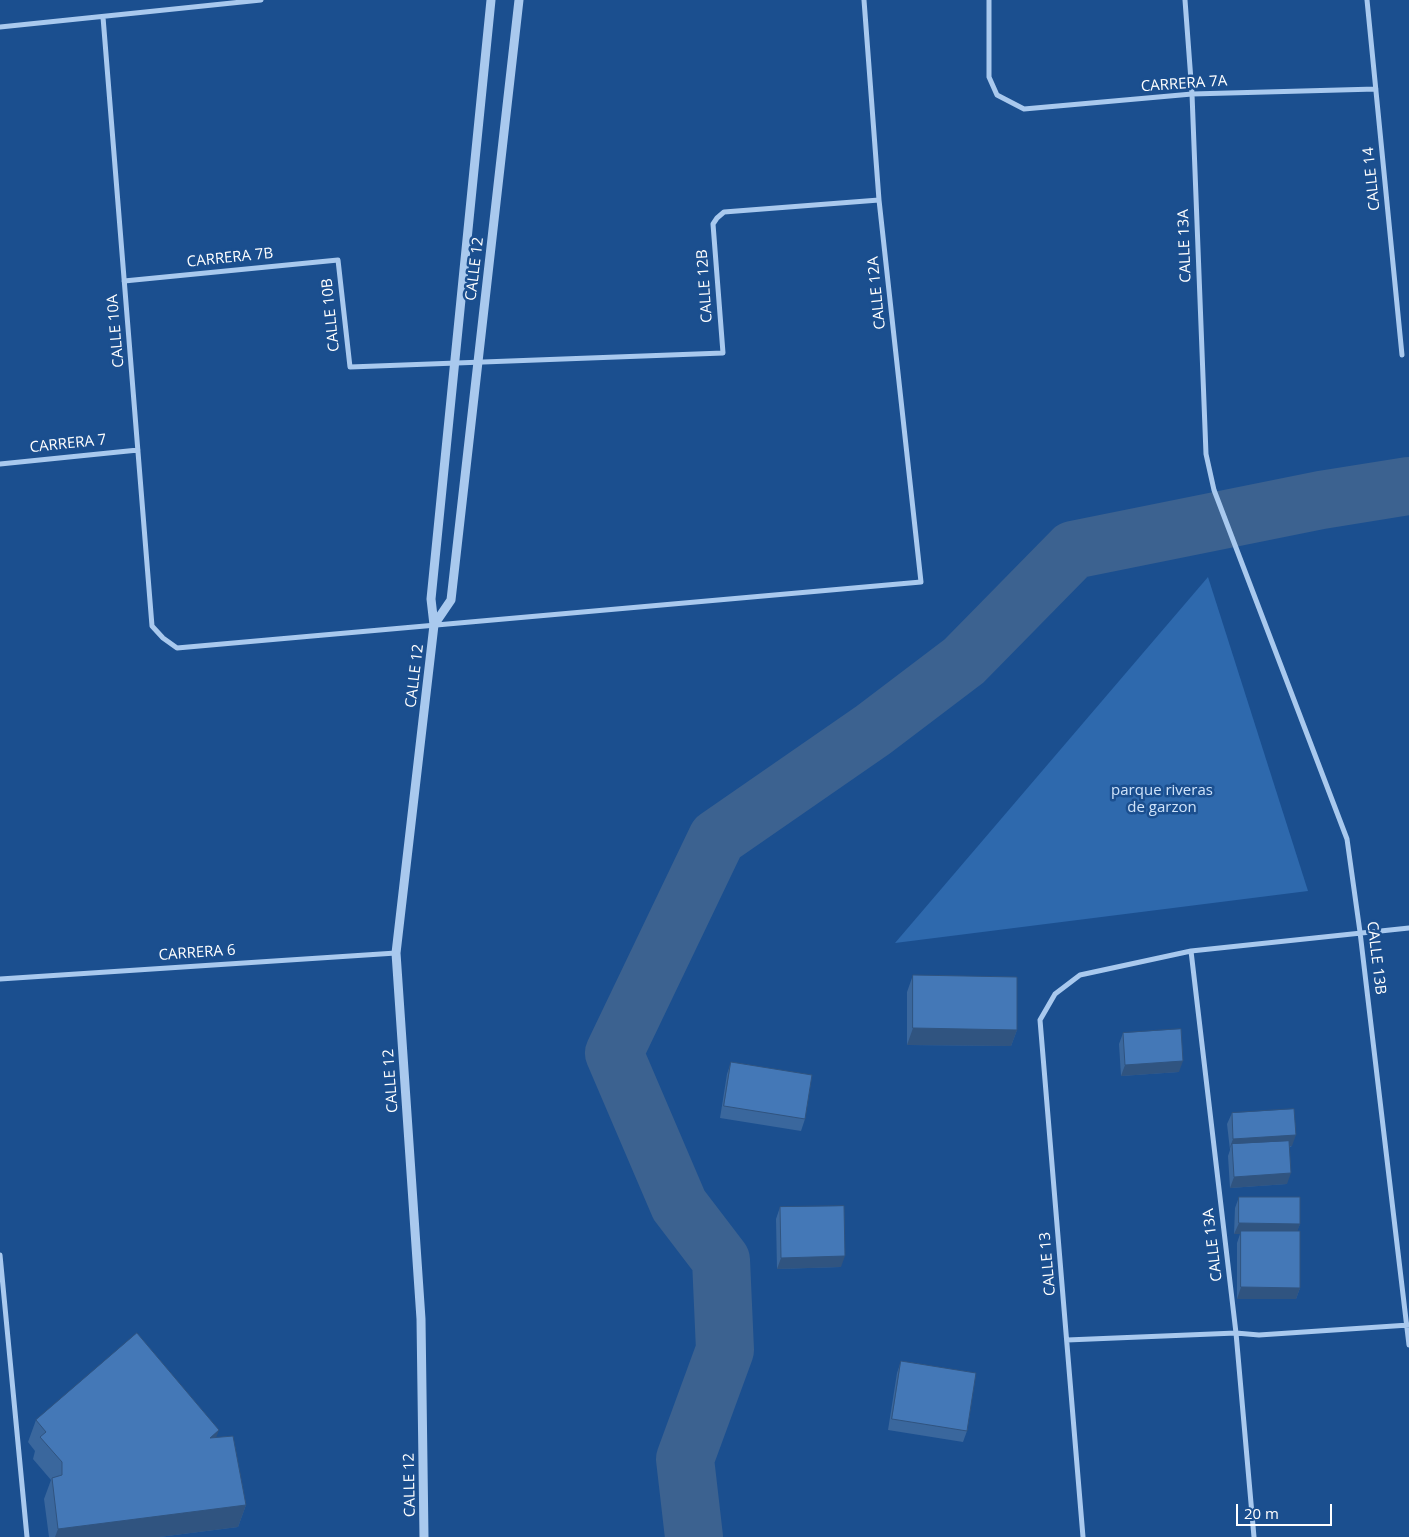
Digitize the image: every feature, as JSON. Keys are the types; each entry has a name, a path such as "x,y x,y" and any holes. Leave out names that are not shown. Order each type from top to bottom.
{"street":[{"path":"0,27 260,0"},
{"name":"CALLE 12","path":"424,1537 421,1319 396,953 434,625 431,599 491,0"},
{"name":"CALLE 12","path":"434,625 451,600 519,0"},
{"name":"CALLE 12A","path":"434,625 921,582 879,200 864,0"},
{"name":"CARRERA 7A","path":"989,0 989,77 997,95 1024,109 1192,94 1376,89"},
{"name":"CALLE 13A","path":"1185,0 1192,94 1206,454 1214,490 1251,590"},
{"name":"CALLE 14","path":"1367,0 1402,356"},
{"name":"CALLE 10A","path":"103,17 152,626 163,638 177,648 434,625"},
{"name":"CALLE 12B","path":"478,362 723,353 713,224 717,218 724,212 879,200"},
{"name":"CALLE 10B","path":"338,260 350,367 455,363"},
{"name":"CARRERA 7B","path":"124,281 338,260"},
{"path":"455,363 478,362"},
{"name":"CARRERA 7","path":"0,464 138,450"},
{"name":"CALLE 13B","path":"1251,590 1347,839 1360,932 1409,1345"},
{"path":"1191,951 1409,928"},
{"name":"CALLE 13A","path":"1191,951 1236,1333 1254,1537"},
{"name":"CALLE 13","path":"1083,1537 1040,1020 1055,994 1080,975 1191,951"},
{"name":"CARRERA 6","path":"0,979 396,953"},
{"path":"0,1255 27,1537"},
{"path":"1067,1340 1236,1333 1259,1335 1408,1325"}],"green space":[{"name":"parque riveras de garzon","path":"1208,577 1308,891 895,943"}],"building":[{"path":"913,975 1017,977 1017,1030 913,1028"},
{"path":"1181,1029 1183,1061 1125,1065 1123,1033"},
{"path":"731,1062 812,1075 805,1119 724,1106"},
{"path":"1294,1109 1296,1135 1233,1139 1232,1113"},
{"path":"1289,1141 1291,1173 1234,1177 1232,1144"},
{"path":"1239,1197 1300,1197 1300,1224 1239,1223"},
{"path":"844,1206 845,1256 781,1258 780,1207"},
{"path":"1241,1231 1300,1231 1300,1288 1241,1287"},
{"path":"137,1333 219,1430 210,1438 233,1436 246,1505 58,1529 52,1478 62,1475 62,1462 40,1437 46,1432 36,1420"},
{"path":"901,1361 976,1373 967,1431 892,1419"}],"waterway":[{"path":"694,1537 685,1459 725,1350 721,1260 679,1205 614,1053 717,838 873,730 964,661 1073,550 1321,500 1409,486"}]}
